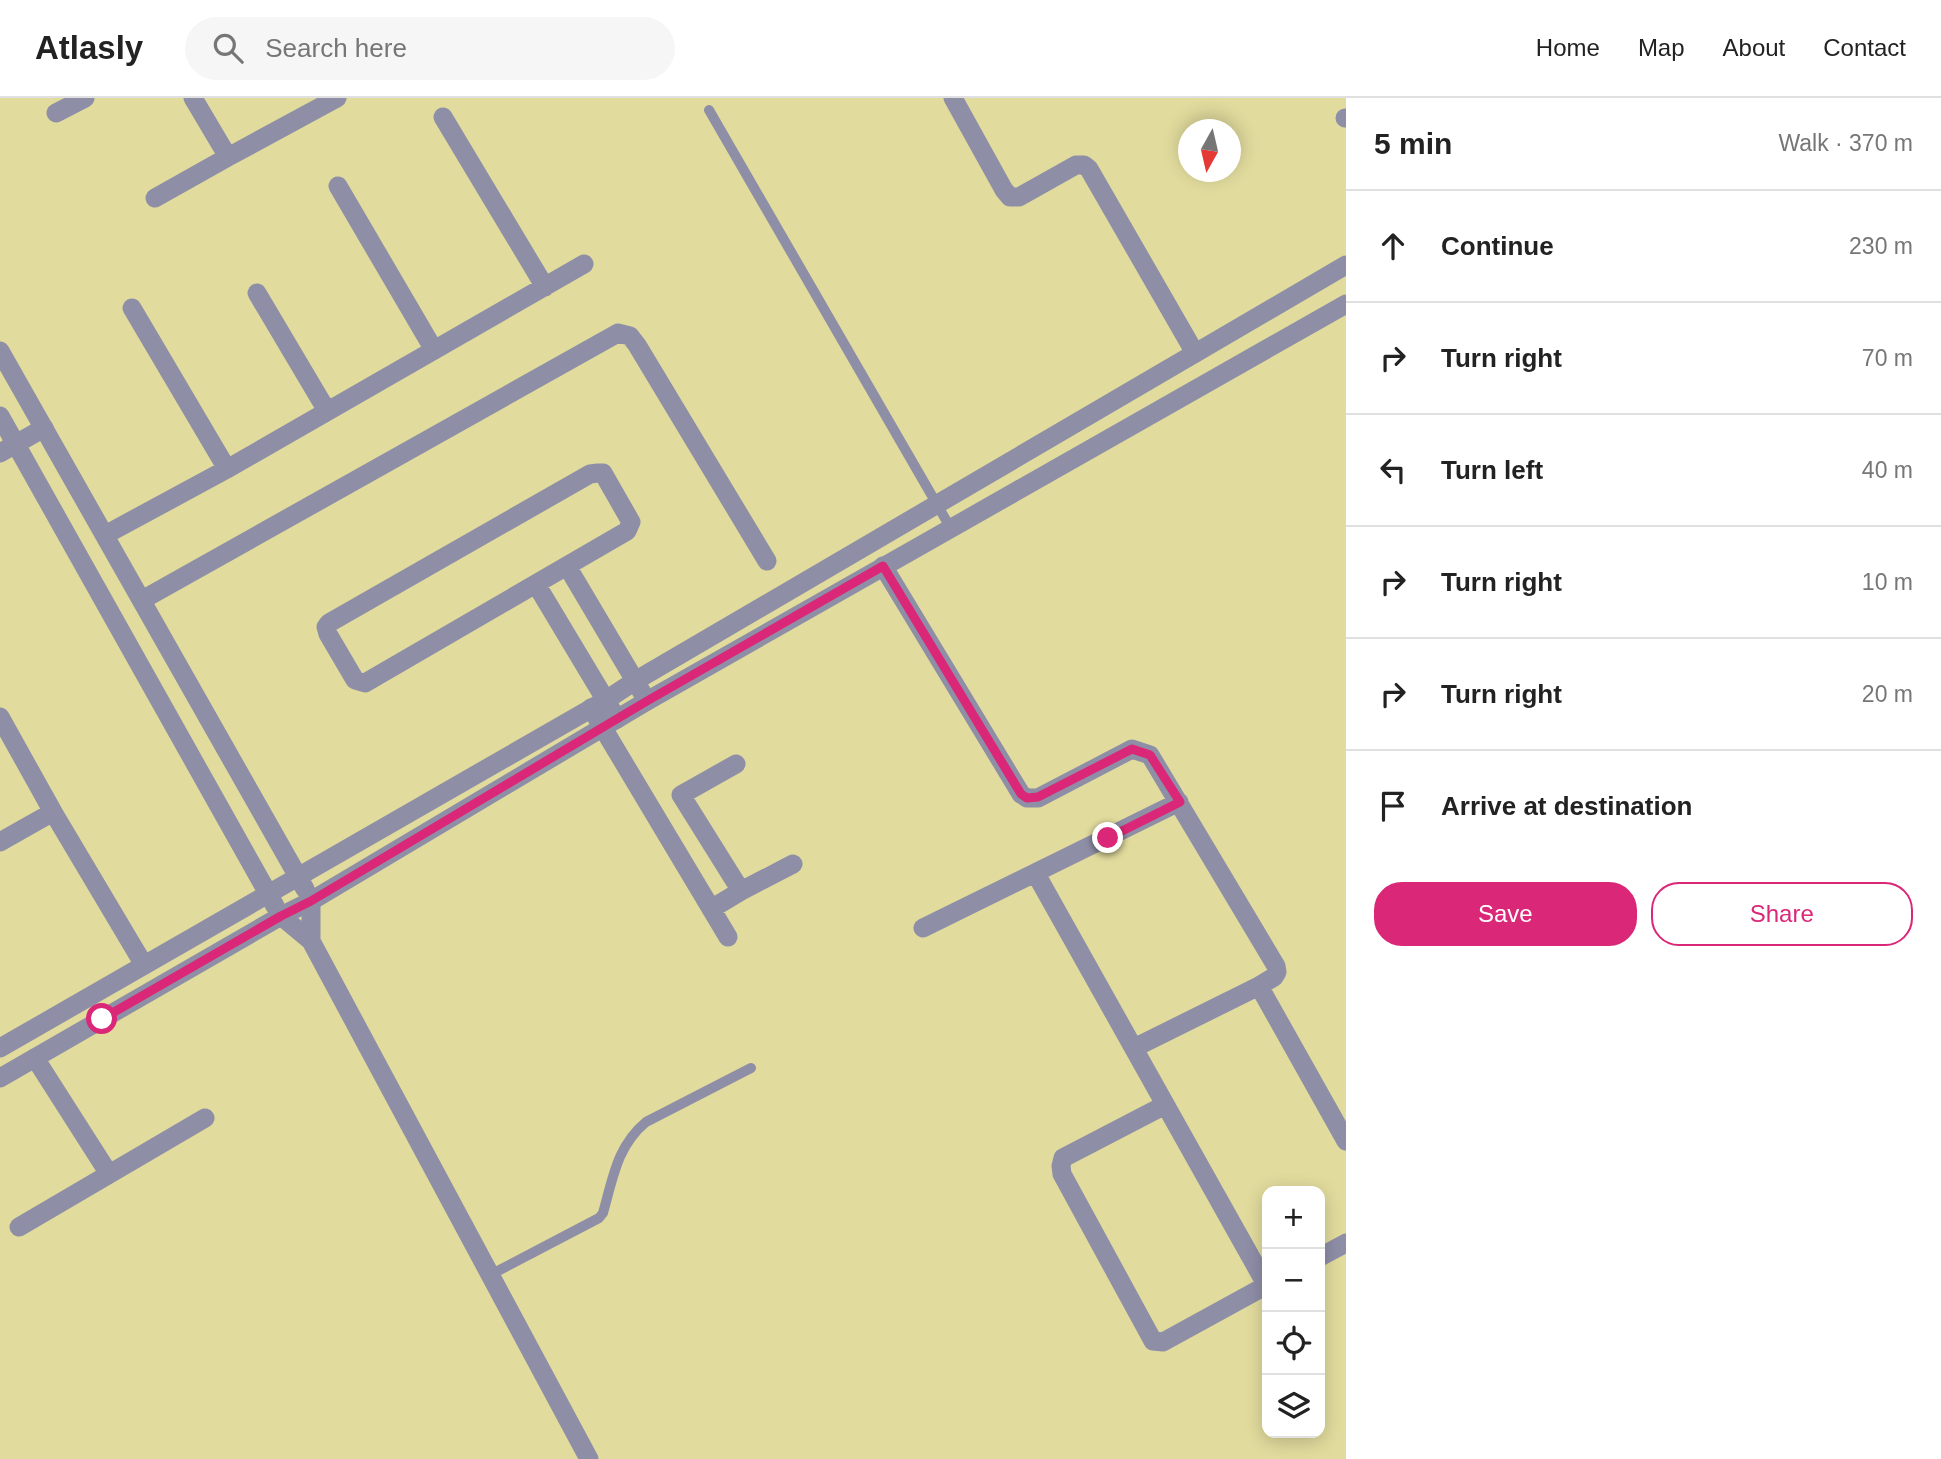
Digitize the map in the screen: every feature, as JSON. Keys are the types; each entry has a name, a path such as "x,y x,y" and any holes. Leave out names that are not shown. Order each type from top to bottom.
{"street":[{"path":"56,113 85,98"},
{"path":"193,98 228,157"},
{"path":"155,198 337,98"},
{"path":"953,98 1010,197 1019,197 1076,165 1084,165 1089,170 1195,353"},
{"path":"443,117 545,287"},
{"path":"338,186 434,349"},
{"path":"105,535 227,469 584,264"},
{"path":"0,1048 599,704 1346,265"},
{"path":"257,293 327,411"},
{"path":"0,1078 311,901 647,701 1346,304"},
{"path":"132,308 227,469"},
{"path":"142,600 618,333 630,336 637,345 768,561"},
{"path":"0,351 311,901 311,941"},
{"path":"0,416 8,449 268,895 281,916 311,941 589,1459"},
{"path":"8,449 44,428"},
{"path":"603,473 631,522 630,527 536,584 365,683 355,680 326,628 329,622 590,474 603,473"},
{"path":"567,566 647,701"},
{"path":"883,566 1021,794 1027,798 1038,797 1132,749 1150,755 1276,966 1274,977 1259,986 1134,1048"},
{"path":"536,584 653,811 728,937"},
{"path":"1,721 144,965"},
{"path":"653,811 736,764"},
{"path":"681,795 741,891"},
{"path":"923,928 1180,802"},
{"path":"0,842 53,812"},
{"path":"711,909 793,864"},
{"path":"1036,874 1262,1276"},
{"path":"1259,986 1346,1141"},
{"path":"34,1058 109,1174"},
{"path":"1165,1105 1063,1158 1062,1174 1153,1341 1164,1342 1262,1288"},
{"path":"19,1227 205,1118"},
{"path":"1325,1254 1346,1243"}],"lane":[{"path":"709,110 950,527"},
{"path":"490,1275 599,1218 603,1213 621,1152 631,1134 646,1122 751,1068"}],"route":[{"path":"102,1019 311,901 647,701 883,566 1021,794 1027,798 1038,797 1132,749 1150,755 1180,802 1108,838"}]}
